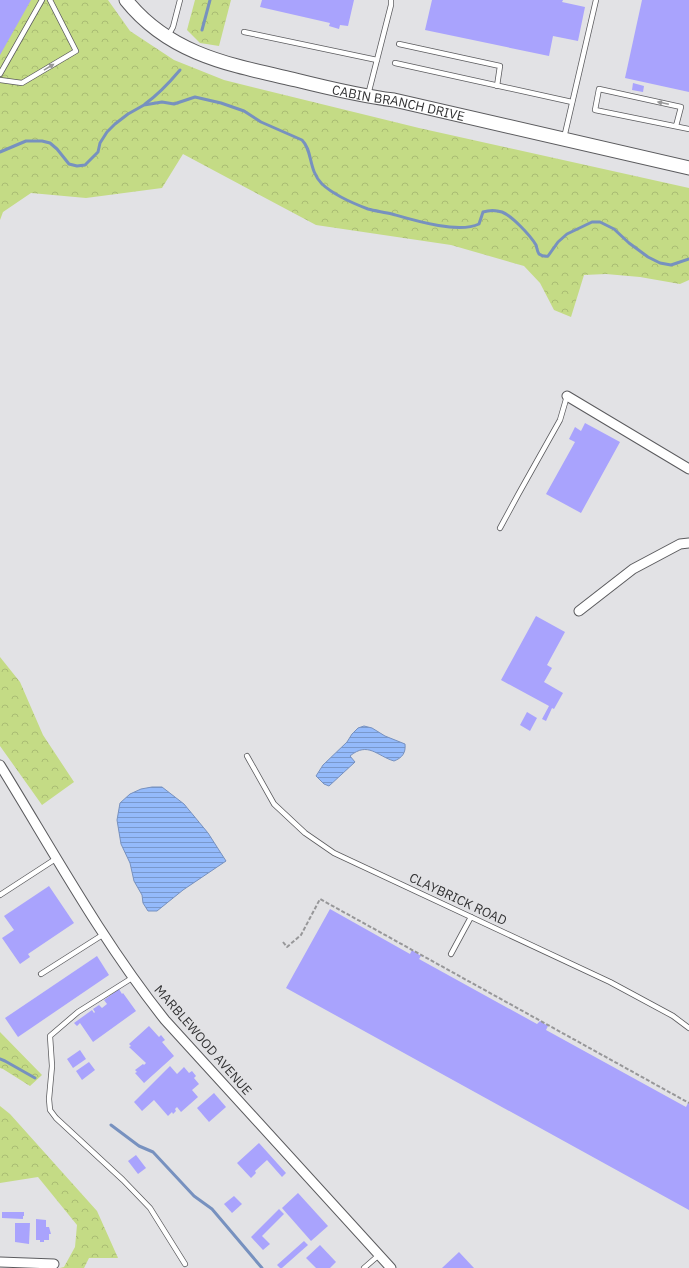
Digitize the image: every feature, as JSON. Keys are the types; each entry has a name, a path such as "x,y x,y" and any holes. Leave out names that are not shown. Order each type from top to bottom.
{"street":[{"name":"CABIN BRANCH DRIVE","path":"126,0 146,20 168,36 198,54 234,66 368,97 394,100 689,168"},
{"path":"567,396 689,469"},
{"path":"580,611 632,569 680,544 689,543"},
{"name":"MARBLEWOOD AVENUE","path":"0,765 132,978 165,1020 391,1268"},
{"path":"0,1262 54,1264"}],"lane":[{"path":"0,74 42,0"},
{"path":"0,80 22,83 76,51 50,0"},
{"path":"368,97 392,5 391,0"},
{"path":"563,139 596,0"},
{"path":"168,36 173,27 178,1"},
{"path":"244,32 377,60"},
{"path":"399,44 500,66 496,86"},
{"path":"395,63 572,102"},
{"path":"676,126 681,107 599,89 595,110 689,129"},
{"path":"500,528 518,492 560,420 567,396"},
{"name":"CLAYBRICK ROAD","path":"247,756 274,804 305,833 334,852 610,982 673,1016 689,1028"},
{"path":"0,894 57,858"},
{"path":"451,954 471,917"},
{"path":"41,974 104,934"},
{"path":"132,978 78,1012 50,1036 52,1066 49,1099 50,1110 56,1118 124,1180 150,1208 185,1264"},
{"path":"364,1268 379,1255"}],"path":[{"path":"283,942 287,947 301,935 320,899 689,1103"}],"green space":[{"path":"0,0 108,0 130,31 174,60 224,80 419,128 689,188 689,280 680,284 640,277 606,274 584,275 571,317 554,310 540,283 524,266 451,245 316,225 183,154 162,188 86,198 31,193 3,212 0,220"},
{"path":"195,0 231,0 219,46 200,43 187,30"},
{"path":"0,657 20,682 43,735 74,782 42,805 0,746"},
{"path":"0,1032 42,1075 30,1086 0,1068"},
{"path":"0,1106 10,1114 97,1211 118,1258 89,1258 84,1268 60,1268 64,1267 75,1247 77,1225 38,1177 0,1183"}],"water":[{"path":"364,726 372,728 385,736 405,744 403,755 394,761 372,751 362,750 356,752 350,756 355,762 329,786 324,784 316,776 323,765 347,742 358,728"},
{"path":"162,787 184,804 208,833 226,861 183,890 157,911 148,911 143,903 142,895 134,881 130,863 121,844 117,820 120,803 130,794 141,789"}],"building":[{"path":"0,0 31,0 0,55"},
{"path":"262,0 354,0 348,26 340,25 339,29 329,26 330,23 260,7"},
{"path":"432,0 563,0 562,2 585,7 578,41 553,36 549,56 425,30"},
{"path":"642,0 689,0 689,92 625,78"},
{"path":"633,83 644,86 643,92 632,90"},
{"path":"585,423 620,442 581,513 546,494 575,442 569,439 575,427 581,431"},
{"path":"536,616 565,632 547,665 552,668 544,682 563,693 554,709 552,708 546,721 542,719 549,706 501,680"},
{"path":"527,712 537,718 530,731 520,725"},
{"path":"49,886 74,923 28,954 30,957 20,964 2,938 14,930 4,916"},
{"path":"330,909 410,954 412,950 421,956 419,959 537,1024 540,1021 548,1026 546,1030 686,1107 688,1103 689,1210 286,988"},
{"path":"97,956 109,975 18,1037 5,1018"},
{"path":"119,989 136,1011 93,1042 80,1023 77,1026 74,1023 92,1010 94,1013 95,1012 93,1009 99,1005 102,1008 107,1004 104,1000"},
{"path":"149,1026 159,1037 161,1035 165,1040 162,1042 174,1056 144,1083 135,1073 137,1072 135,1070 146,1063 129,1047 131,1046 129,1044"},
{"path":"80,1050 86,1059 73,1068 67,1059"},
{"path":"89,1062 95,1070 82,1080 76,1071"},
{"path":"170,1066 177,1074 184,1067 189,1073 192,1071 196,1076 194,1078 199,1084 192,1090 198,1097 181,1112 177,1107 173,1114 172,1112 168,1116 154,1100 142,1111 134,1102"},
{"path":"214,1093 226,1107 209,1122 197,1108"},
{"path":"259,1143 286,1173 282,1177 267,1160 255,1171 256,1173 251,1178 237,1163"},
{"path":"136,1155 146,1168 138,1174 128,1161"},
{"path":"298,1193 328,1226 311,1241 282,1208"},
{"path":"234,1196 242,1204 232,1213 224,1204"},
{"path":"279,1209 284,1214 262,1236 270,1244 263,1250 251,1237"},
{"path":"2,1212 24,1212 24,1216 23,1219 2,1218"},
{"path":"36,1219 46,1220 46,1227 49,1227 51,1234 49,1234 49,1240 40,1242 40,1240 36,1240"},
{"path":"15,1223 30,1223 29,1244 15,1242"},
{"path":"304,1241 308,1245 282,1268 277,1265"},
{"path":"320,1245 336,1262 330,1268 316,1268 306,1258"},
{"path":"459,1252 474,1268 442,1268"}],"waterway":[{"path":"202,30 210,0"},
{"path":"145,104 164,88 180,70"},
{"path":"0,152 26,141 42,141 50,143 69,164 77,166 85,165 98,152 100,143 107,132 128,114 144,105 162,102 174,104 195,97 221,103 244,111 261,122 302,140 308,150 312,167 322,184 338,196 368,209 436,225 460,228 479,224 483,212 500,211 511,217 530,236 536,245 537,251 542,256 548,256 558,242 567,234 592,222 600,222 614,229 629,243 648,257 660,263 671,265 689,259"},
{"path":"0,1059 35,1078"},
{"path":"111,1125 139,1146 153,1152 194,1196 212,1209 262,1268"}]}
